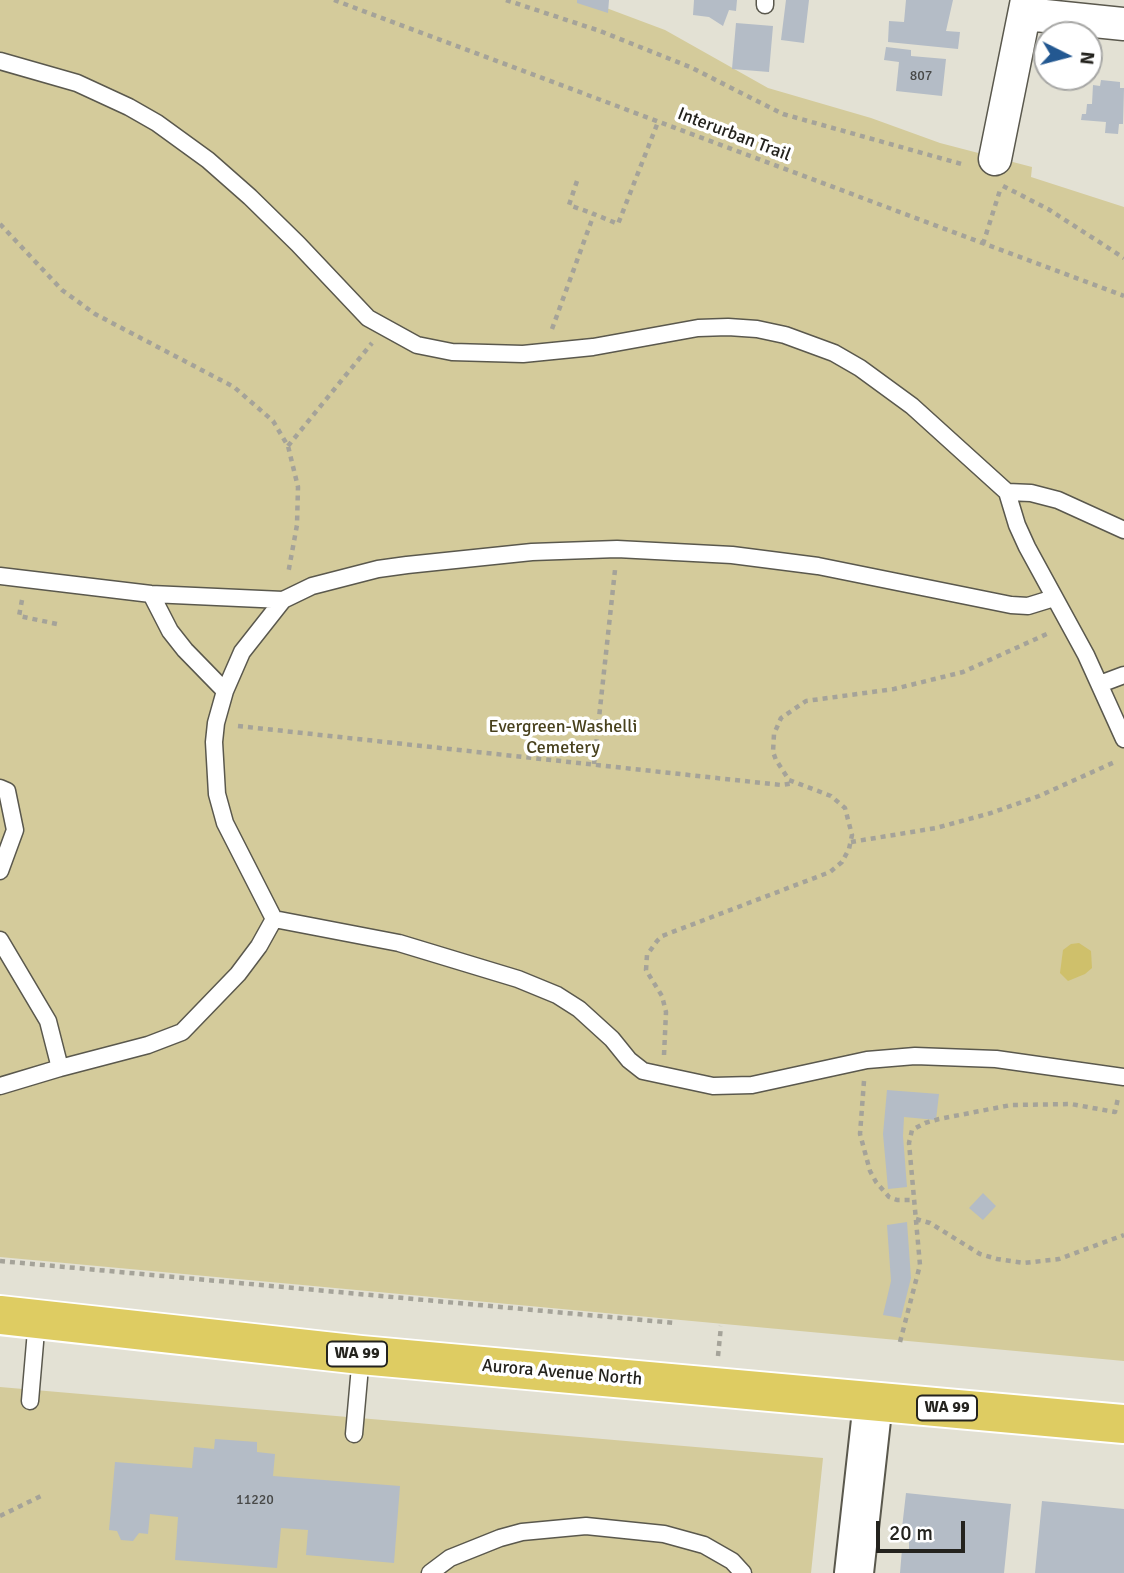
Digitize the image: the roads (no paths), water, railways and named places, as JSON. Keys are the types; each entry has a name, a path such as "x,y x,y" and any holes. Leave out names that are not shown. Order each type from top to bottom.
{"highway":[{"name":"Aurora Avenue North","path":"18,1317 361,1355 1124,1423"}],"street":[{"path":"990,173 1026,7 1124,24"},
{"path":"854,1573 873,1402"}],"lane":[{"path":"0,61 77,83 129,107 175,135 208,160 274,220 354,305 384,328 417,345 452,352 543,353 698,328 757,329 785,335 834,353 886,386 1007,492 1027,547 1100,684 1124,739"},
{"path":"1007,492 1031,493 1058,500 1124,530"},
{"path":"274,919 225,823 217,794 214,768 216,723 225,691 242,652 283,600 312,586 378,569 532,552 617,549 732,555 818,566 1011,605 1028,606 1054,597"},
{"path":"0,576 151,594 283,600"},
{"path":"151,594 170,631 225,691"},
{"path":"1100,684 1124,675"},
{"path":"0,788 7,791 15,830 0,871"},
{"path":"0,1086 148,1045 182,1032 238,974 259,946 274,919"},
{"path":"274,919 399,943 527,982 557,995 579,1009 612,1039 636,1066 649,1074 713,1086 738,1086 867,1060 915,1056 967,1057 1124,1077"},
{"path":"0,940 48,1021 60,1068"},
{"path":"18,1317 30,1401"},
{"path":"354,1434 361,1355"},
{"path":"430,1573 450,1559 500,1538 522,1532 586,1526 664,1534 704,1545 732,1561 743,1573"}],"park label":[{"name":"Evergreen-Washelli Cemetery","path":"563,737"}]}
